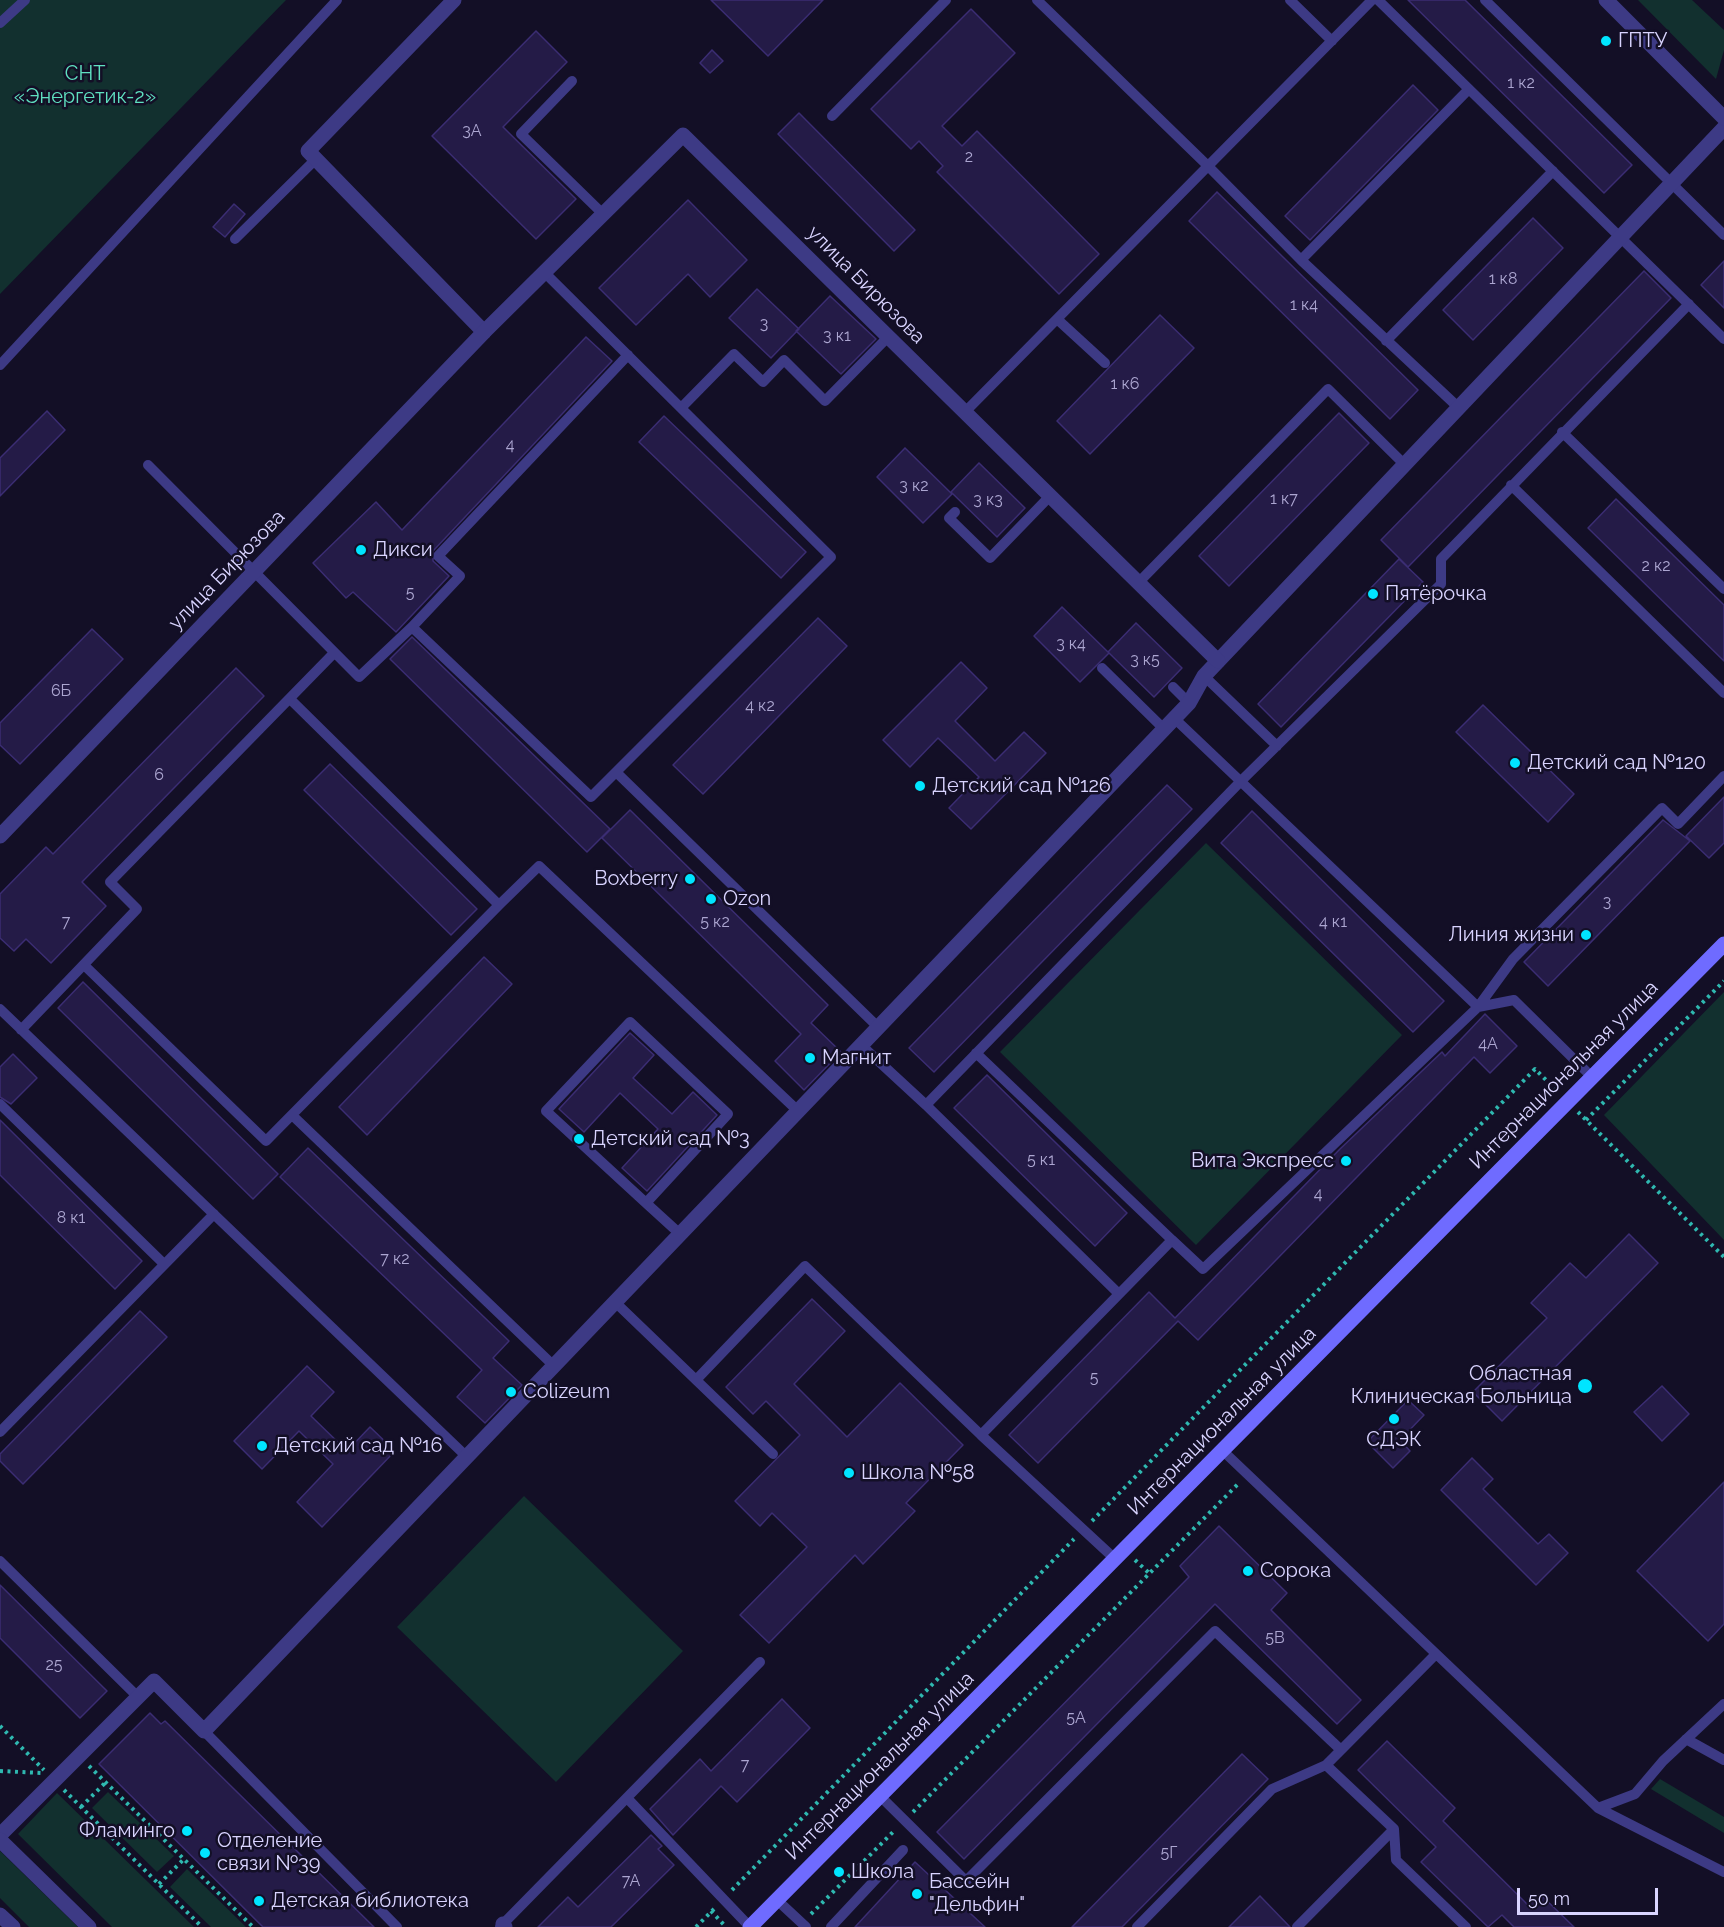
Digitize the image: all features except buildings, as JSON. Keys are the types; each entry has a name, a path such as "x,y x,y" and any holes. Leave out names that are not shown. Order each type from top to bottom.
{"main road":[{"name":"Интернациональная улица","path":"750,1927 1724,944"}],"street":[{"path":"454,0 308,151 484,332"},
{"path":"0,1835 154,1681 204,1731 1189,703 1204,676 1672,183 1723,118 1606,0"},
{"name":"улица Бирюзова","path":"0,836 484,332 683,135 1218,661"},
{"path":"0,1840 89,1927"},
{"path":"0,1915 12,1927"}],"lane":[{"path":"0,23 25,0"},
{"path":"0,366 337,0"},
{"path":"832,116 946,0"},
{"path":"1037,0 1208,166 1300,260 1459,408"},
{"path":"1290,0 1332,41"},
{"path":"965,412 1372,0"},
{"path":"1378,0 1724,339"},
{"path":"1485,0 1724,235"},
{"path":"572,81 521,134 603,214"},
{"path":"1300,260 1469,89"},
{"path":"236,239 316,159"},
{"path":"1386,341 1553,171"},
{"path":"412,627 591,797 831,557 544,272"},
{"path":"926,1104 1241,782 1441,584 1441,559 1562,432 1689,304"},
{"path":"1057,319 1105,363"},
{"path":"681,408 734,354 763,382 784,360 825,401 888,337"},
{"path":"148,465 253,574 358,677 412,627 460,576 438,556 628,355"},
{"path":"1138,583 1328,389 1405,465"},
{"path":"1562,432 1724,589"},
{"path":"1511,485 1724,693"},
{"path":"948,518 990,558 1050,496"},
{"path":"21,1030 137,909 110,882 333,654"},
{"path":"1102,668 1241,782 1478,1006"},
{"path":"1204,676 1277,746"},
{"path":"1173,687 1189,703"},
{"path":"290,699 499,905"},
{"path":"616,772 878,1027"},
{"path":"976,1053 1203,1269 1478,1006 1513,959 1662,808 1678,824 1724,776"},
{"path":"84,964 266,1141 539,866 798,1111"},
{"path":"1478,1006 1514,1000 1592,1077"},
{"path":"0,1009 467,1457"},
{"path":"646,1203 729,1114 630,1022 546,1110 646,1203 680,1234"},
{"path":"861,1045 926,1104 1118,1293"},
{"path":"0,1104 164,1264"},
{"path":"292,1115 554,1366"},
{"path":"0,1432 214,1214"},
{"path":"981,1435 1172,1240"},
{"path":"696,1380 805,1266 981,1435 1115,1559"},
{"path":"615,1302 773,1454"},
{"path":"1222,1450 1598,1808 1724,1872"},
{"path":"0,1561 138,1697"},
{"path":"880,1796 966,1881 1215,1631 1341,1750"},
{"path":"1137,1927 1272,1789 1326,1765 1435,1655"},
{"path":"503,1926 760,1662"},
{"path":"1598,1808 1635,1794 1686,1739 1724,1704"},
{"path":"204,1731 397,1927"},
{"path":"1686,1739 1724,1760"},
{"path":"1326,1765 1394,1829 1396,1860 1466,1927"},
{"path":"627,1798 750,1927"},
{"path":"1297,1927 1394,1829"},
{"path":"831,1927 903,1850"},
{"path":"777,1900 803,1925"}],"path":[{"path":"1586,1120 1724,981"},
{"path":"696,1927 1535,1069 1724,1257"},
{"path":"803,1925 904,1820 1248,1474"},
{"path":"0,1726 47,1773 0,1771"},
{"path":"97,1774 253,1927"},
{"path":"54,1780 202,1927"},
{"path":"81,1808 106,1782"},
{"path":"159,1884 184,1859"},
{"path":"711,1911 726,1927"}],"green space":[{"name":"СНТ «Энергетик-2»","path":"0,0 286,0 0,294"},
{"path":"1638,0 1692,0 1724,30 1724,50 1716,79"},
{"path":"1206,843 1402,1035 1196,1245 1000,1052"},
{"path":"1724,992 1724,1240 1604,1115"},
{"path":"524,1496 683,1651 556,1782 397,1627"},
{"path":"1660,1779 1724,1817 1724,1833 1651,1789"},
{"path":"108,1792 174,1856 157,1872 92,1808"},
{"path":"57,1793 194,1927 112,1927 18,1834"},
{"path":"0,1851 78,1927 29,1927 0,1898"},
{"path":"187,1869 246,1927 211,1927 170,1887"}],"place":[{"name":"ГПТУ","path":"1606,41"},
{"name":"Дикси","path":"361,550"},
{"name":"Пятёрочка","path":"1373,594"},
{"name":"Детский сад №120","path":"1515,763"},
{"name":"Детский сад №126","path":"920,786"},
{"name":"Boxberry","path":"690,879"},
{"name":"Ozon","path":"711,899"},
{"name":"Линия жизни","path":"1586,935"},
{"name":"Магнит","path":"810,1058"},
{"name":"Детский сад №3","path":"579,1139"},
{"name":"Вита Экспресс","path":"1346,1161"},
{"name":"Областная Клиническая Больница","path":"1585,1386"},
{"name":"Colizeum","path":"511,1392"},
{"name":"СДЭК","path":"1394,1419"},
{"name":"Детский сад №16","path":"262,1446"},
{"name":"Школа №58","path":"849,1473"},
{"name":"Сорока","path":"1248,1571"},
{"name":"Фламинго","path":"187,1831"},
{"name":"Отделение связи №39","path":"205,1853"},
{"name":"Школа","path":"839,1872"},
{"name":"Бассейн \"Дельфин\"","path":"917,1894"},
{"name":"Детская библиотека","path":"259,1901"}]}
